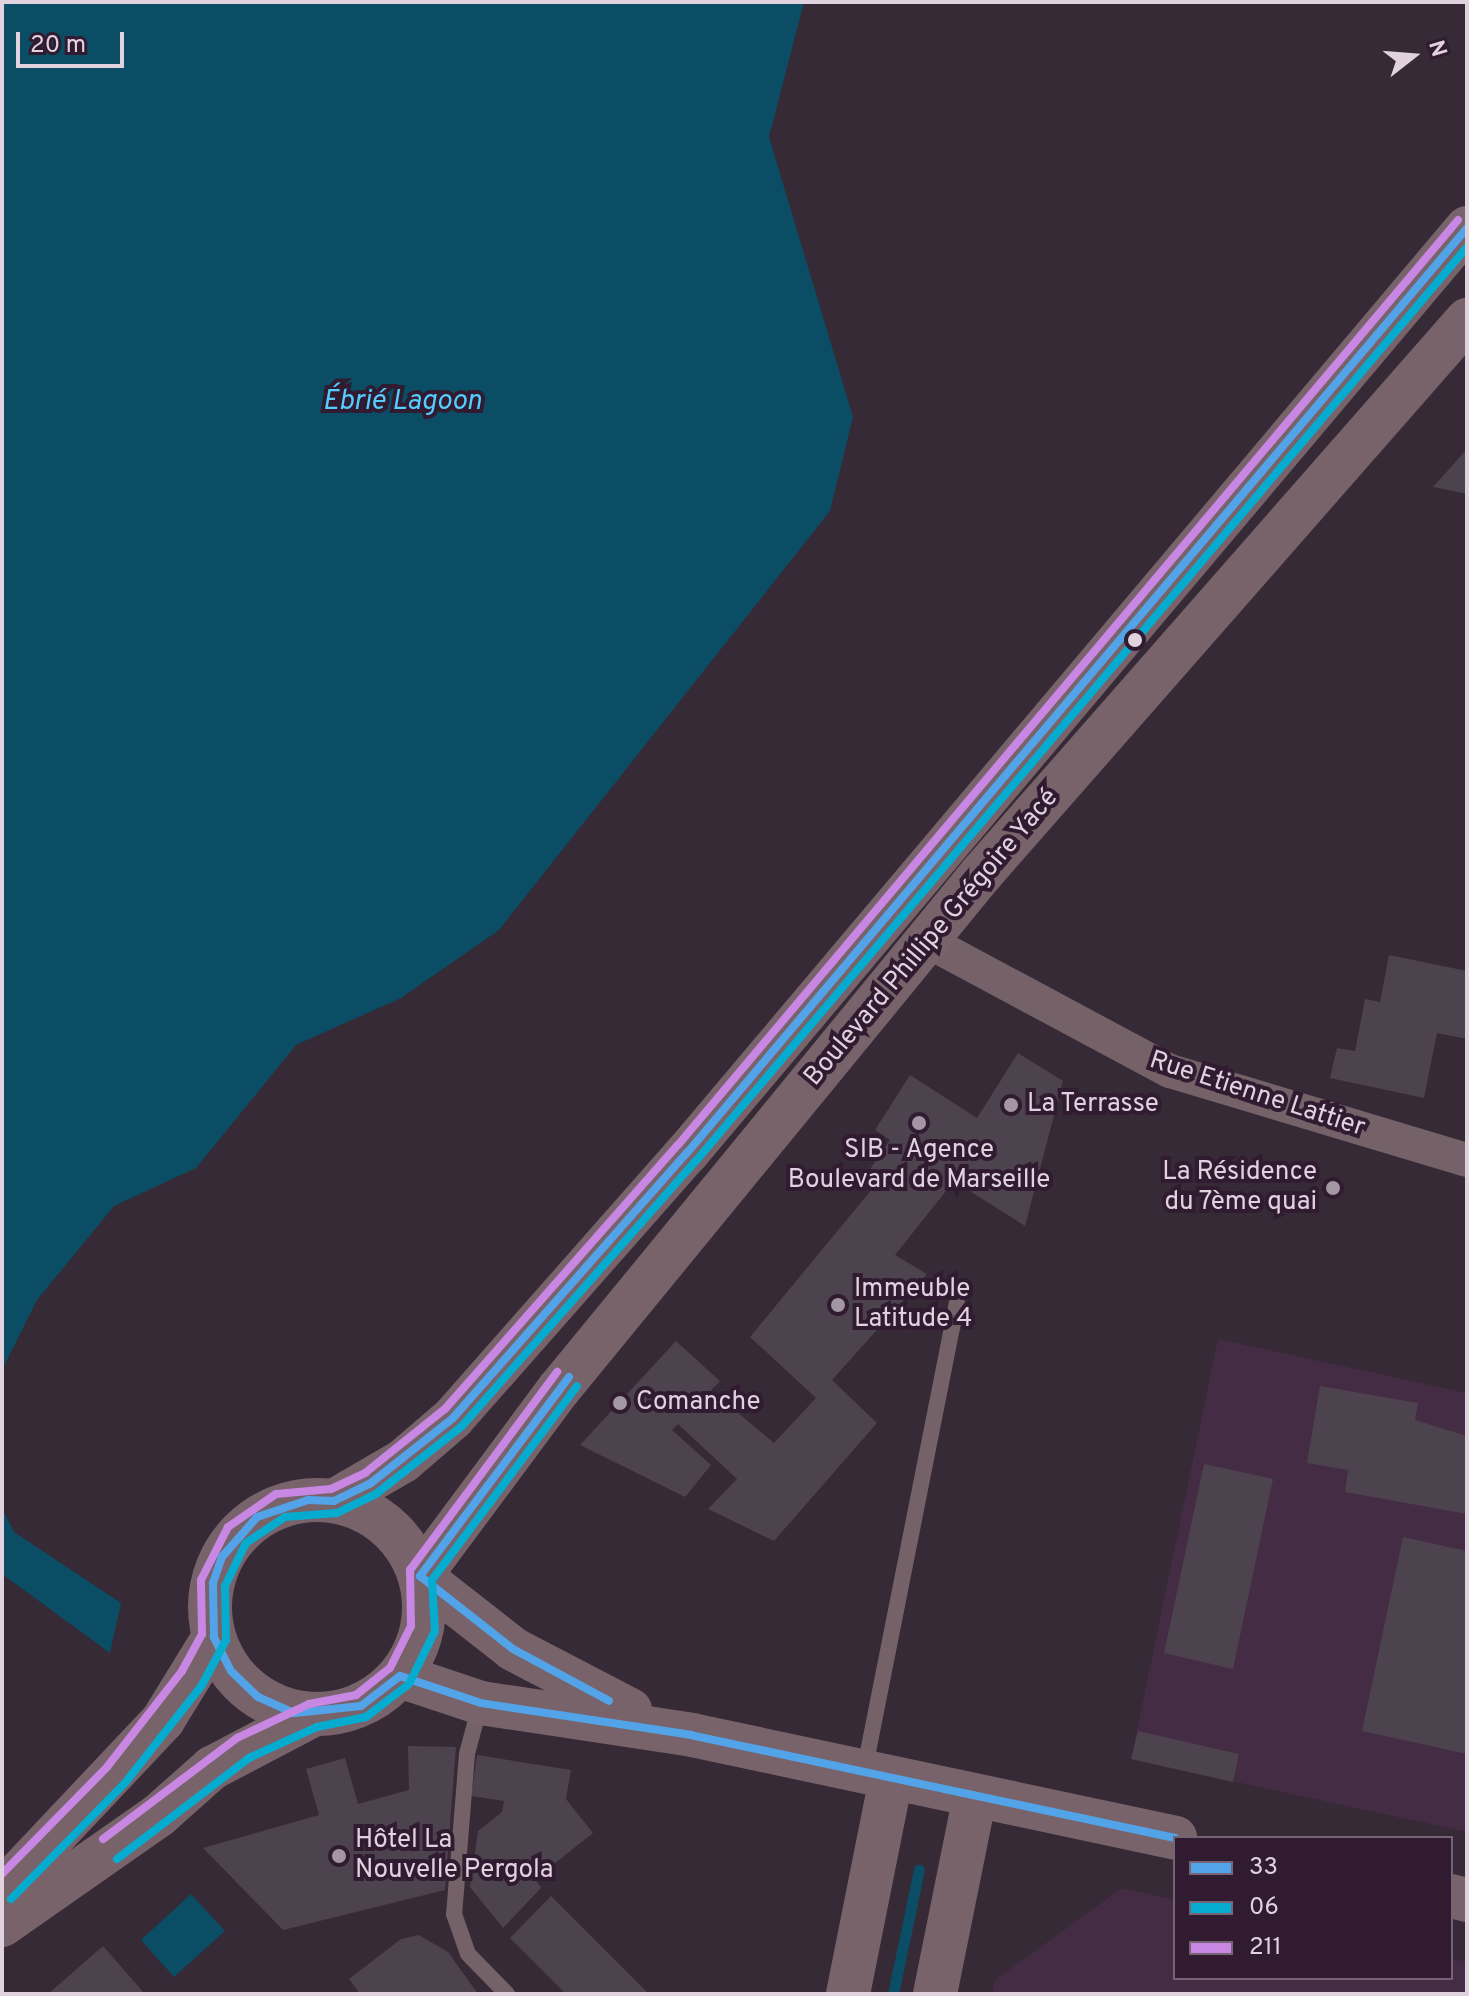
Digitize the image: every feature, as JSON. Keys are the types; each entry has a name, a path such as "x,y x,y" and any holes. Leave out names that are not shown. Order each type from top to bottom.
{"main road":[{"name":"Boulevard Phillipe Grégoire Yacé","path":"334,1501 403,1461 453,1418 687,1153 1467,228"},
{"name":"Boulevard Phillipe Grégoire Yacé","path":"420,1576 559,1389 929,942 1467,320"},
{"path":"2,1891 163,1720 214,1637 213,1583 237,1535 281,1505 334,1501 388,1526 420,1576 513,1649 584,1691 692,1735"},
{"path":"2,1925 233,1754 313,1715 361,1706 400,1676 423,1628 420,1576"},
{"path":"214,1637 251,1692 313,1715"},
{"path":"400,1676 481,1703 692,1735 877,1780 975,1796 1173,1838"},
{"path":"848,1994 877,1780"},
{"path":"935,1994 975,1796"}],"street":[{"name":"Rue Etienne Lattier","path":"929,942 1170,1071 1467,1160"}],"lane":[{"path":"877,1780 957,1303"},
{"path":"481,1703 467,1754 454,1914 468,1954 507,1994"}],"shaded area":[{"path":"1218,1339 1467,1393 1467,1832 1131,1759"},
{"path":"1122,1888 1173,1900 1173,1980 1453,1980 1453,1958 1467,1962 1467,1994 992,1994 995,1980"}],"water":[{"name":"Ébrié Lagoon","path":"2,2 804,2 769,137 853,417 830,511 499,930 401,998 296,1045 196,1168 114,1206 37,1300 2,1370"},
{"path":"2,1508 14,1532 121,1603 110,1653 2,1574"},
{"path":"191,1894 225,1931 174,1977 141,1940"}],"building":[{"path":"1467,449 1467,494 1433,487"},
{"path":"1389,955 1467,971 1467,1039 1437,1033 1424,1098 1330,1078 1337,1048 1355,1051 1365,999 1380,1002"},
{"path":"1018,1053 1063,1081 1025,1226 954,1181 895,1255 927,1274 832,1380 877,1423 774,1541 708,1509 737,1479 678,1424 672,1430 711,1465 685,1497 580,1445 676,1341 720,1381 711,1390 774,1443 816,1398 750,1337 877,1183 866,1175 890,1140 875,1130 910,1075 977,1118"},
{"path":"1320,1386 1418,1403 1415,1420 1467,1436 1467,1514 1345,1492 1348,1470 1307,1463"},
{"path":"1204,1464 1273,1479 1233,1669 1164,1653"},
{"path":"1403,1537 1467,1551 1467,1754 1362,1731"},
{"path":"1138,1731 1239,1754 1233,1782 1131,1759"},
{"path":"408,1746 456,1747 445,1890 283,1930 203,1848 319,1815 306,1769 345,1758 358,1804 409,1790"},
{"path":"477,1755 571,1770 566,1799 593,1833 535,1879 541,1888 503,1928 470,1887 478,1831 502,1812 504,1801 471,1796"},
{"path":"551,1896 649,1994 566,1994 510,1938"},
{"path":"419,1935 448,1952 478,1994 360,1994 349,1979 401,1939"},
{"path":"103,1946 145,1994 48,1994"}],"waterway":[{"path":"893,1994 919,1870"}],"transit line":[{"name":"211","path":"2,1874 107,1767 182,1671 202,1634 201,1580 228,1527 276,1494 331,1489 365,1473 445,1409 678,1145 1458,220"},
{"name":"33","path":"1173,1838 692,1735 481,1703 400,1676 361,1706 294,1713 258,1697 231,1671 214,1637 213,1583 222,1557 257,1517 308,1500 334,1501 371,1483 453,1418 687,1153 1467,228"},
{"name":"06","path":"11,1899 125,1783 202,1685 226,1640 225,1586 246,1543 285,1517 337,1513 376,1494 462,1426 696,1161 1467,247"},
{"name":"211","path":"103,1839 237,1738 309,1704 356,1695 390,1668 411,1626 410,1570 557,1372"},
{"name":"33","path":"569,1377 420,1576 513,1649 609,1701"},
{"name":"06","path":"117,1859 249,1758 317,1727 366,1717 409,1684 435,1631 432,1580 577,1386"}],"place":[{"name":"La Terrasse","path":"1011,1105"},
{"name":"SIB - Agence Boulevard de Marseille","path":"919,1123"},
{"name":"La Résidence du 7ème quai","path":"1333,1188"},
{"name":"Immeuble Latitude 4","path":"838,1305"},
{"name":"Comanche","path":"620,1403"},
{"name":"Hôtel La Nouvelle Pergola","path":"339,1856"}]}
